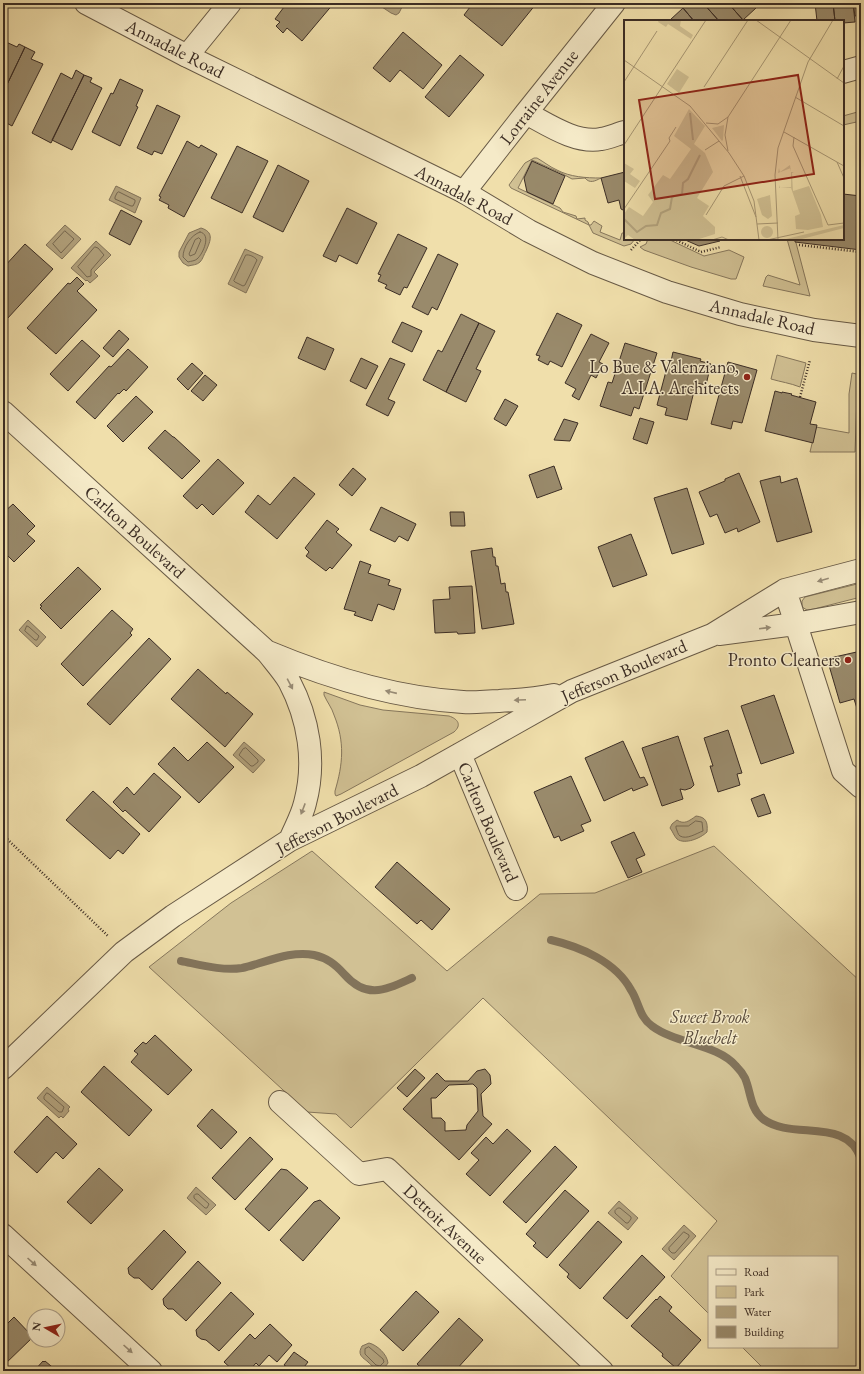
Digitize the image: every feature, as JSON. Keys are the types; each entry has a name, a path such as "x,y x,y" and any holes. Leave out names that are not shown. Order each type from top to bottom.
{"street":[{"name":"Annadale Road","path":"86,3 187,56 464,192 529,231 593,263 667,292 740,314 814,330 861,336"},
{"path":"187,56 230,3"},
{"name":"Lorraine Avenue","path":"464,192 614,3"},
{"path":"844,72 861,67"},
{"path":"526,113 556,129 583,140 600,140 624,132"},
{"name":"Carlton Boulevard","path":"3,412 267,652 288,680 302,708 309,738 311,770 305,804 290,840"},
{"name":"Jefferson Boulevard","path":"3,1068 124,952 173,916 290,840 421,776 572,690 712,635 785,590 861,570"},
{"path":"785,590 843,771 861,787"},
{"name":"Jefferson Boulevard","path":"712,635 795,624 861,612"},
{"name":"Carlton Boulevard","path":"267,652 308,669 348,682 412,696 464,702 538,699 572,690"},
{"name":"Carlton Boulevard","path":"460,754 516,889"},
{"name":"Detroit Avenue","path":"280,1102 359,1174 387,1169 602,1371"},
{"path":"3,1235 151,1371"}],"path":[{"path":"631,250 640,240"},
{"path":"676,240 701,252 721,247"},
{"path":"799,245 861,252"},
{"path":"800,397 810,360"},
{"path":"3,835 124,952"}],"green space":[{"path":"861,111 861,121 844,125 844,116"},
{"path":"534,158 537,158 554,169 573,176 601,178 593,181 589,181 585,178 572,179 532,160 518,188 560,208 563,212 576,216 577,219 585,218 589,225 511,188 509,185 525,163"},
{"path":"594,221 602,226 600,232 620,240 622,233 624,233 624,240 634,240 631,244 624,246 593,233 589,225 591,225"},
{"path":"648,240 670,240 704,256 729,250 744,257 736,279 731,279 691,267 644,250 640,247 646,244"},
{"path":"787,240 795,240 810,296 763,286 768,275 800,285"},
{"path":"777,355 806,363 800,387 771,379"},
{"path":"852,373 861,375 861,395 857,394 855,452 810,452 816,427 849,433 849,394"},
{"path":"861,583 861,597 814,609 807,610 802,607 802,601 805,597"},
{"path":"324,692 360,705 383,710 449,716 458,722 458,727 454,732 336,796 335,791 340,772 342,753 340,734 338,725"},
{"name":"Sweet Brook Bluebelt","path":"714,846 861,982 861,1371 766,1371 743,1348 838,1348 838,1256 708,1256 708,1313 671,1276 717,1221 483,998 351,1128 336,1114 307,1112 149,967 231,903 312,851 447,971 540,894 595,893"}],"water":[{"path":"376,3 402,3 403,5 399,13 396,15"},
{"path":"116,186 141,198 135,213 109,200"},
{"path":"65,225 81,239 62,259 46,245"},
{"path":"201,228 210,234 209,243 200,262 188,266 183,263 179,257 179,252 189,233"},
{"path":"96,241 111,255 94,272 98,276 90,283 71,268"},
{"path":"245,249 263,257 246,293 228,284"},
{"path":"28,620 46,637 37,647 19,630"},
{"path":"244,742 265,760 253,773 233,755"},
{"path":"696,816 706,821 707,832 693,840 680,841 677,839 670,828 672,824 677,820 686,822"},
{"path":"47,1087 70,1107 68,1109 69,1111 63,1118 61,1116 59,1118 37,1098"},
{"path":"196,1187 216,1205 206,1215 187,1198"},
{"path":"619,1201 638,1218 628,1230 608,1213"},
{"path":"684,1225 696,1236 674,1260 662,1249"},
{"path":"369,1343 378,1348 386,1356 388,1363 383,1368 378,1369 373,1367 360,1354 362,1346"}],"building":[{"path":"287,3 334,3 302,41 287,28 283,33 276,26 280,22 275,19"},
{"path":"473,3 536,4 502,46 464,15"},
{"path":"689,3 703,3 718,20 693,20 683,8"},
{"path":"703,3 728,3 743,20 718,20"},
{"path":"728,3 751,3 756,8 743,20"},
{"path":"815,3 833,3 835,20 817,20"},
{"path":"833,3 853,3 855,22 844,23 844,20 835,20"},
{"path":"853,3 861,3 861,15 855,16"},
{"path":"683,8 693,20 670,20"},
{"path":"403,32 442,65 423,89 400,70 390,82 373,68"},
{"path":"6,42 17,47 19,44 25,47 3,93 3,47"},
{"path":"25,47 35,52 31,59 43,64 12,126 3,121 3,93"},
{"path":"460,55 484,75 449,117 425,97"},
{"path":"76,70 84,75 51,143 32,133 61,73 72,79"},
{"path":"84,75 92,78 90,82 102,88 72,150 52,140"},
{"path":"120,79 143,90 136,106 138,107 120,146 92,132 111,93 113,94"},
{"path":"157,105 180,116 162,154 154,151 152,155 137,148"},
{"path":"187,141 199,148 201,145 217,154 184,217 168,208 169,205 159,200 161,197 159,196"},
{"path":"237,146 268,161 242,213 211,198"},
{"path":"532,161 565,176 553,204 527,192 524,178"},
{"path":"278,165 309,181 283,232 253,217"},
{"path":"624,172 624,210 621,209 619,200 608,203 601,178"},
{"path":"844,194 861,196 861,250 795,242 795,240 844,240"},
{"path":"347,208 377,223 357,264 339,255 336,262 323,256"},
{"path":"121,210 142,221 130,245 109,234"},
{"path":"398,234 427,248 407,288 404,287 400,295 385,288 387,285 378,281 381,275 378,274"},
{"path":"685,240 720,241 699,246"},
{"path":"25,244 53,269 7,319 3,315 3,268"},
{"path":"438,254 458,264 437,310 432,307 428,315 412,307"},
{"path":"77,277 84,284 77,291 97,310 56,354 27,328 68,283 70,284"},
{"path":"557,313 582,325 562,367 550,361 548,365 538,360 540,356 536,355"},
{"path":"461,314 479,323 446,392 423,380 438,350 442,352"},
{"path":"402,322 422,331 412,352 392,342"},
{"path":"479,323 495,331 476,369 481,371 466,402 446,392"},
{"path":"119,330 129,339 113,357 103,348"},
{"path":"591,334 609,343 599,362 603,364 596,378 591,375 579,400 572,396 576,389 565,383"},
{"path":"307,337 334,349 325,370 298,358"},
{"path":"82,340 100,356 68,391 50,374"},
{"path":"625,343 657,353 639,409 634,407 631,416 600,406 608,382 612,383"},
{"path":"128,349 148,367 126,391 124,389 119,394 118,393 95,419 76,402 109,366 111,367"},
{"path":"673,352 701,359 700,361 711,364 706,385 696,383 687,420 665,415 667,408 657,405 669,360 671,361"},
{"path":"361,358 378,366 366,389 350,381"},
{"path":"390,358 405,364 388,399 395,402 388,416 366,405"},
{"path":"728,362 757,370 742,423 733,421 731,429 711,424"},
{"path":"192,363 203,373 188,390 177,379"},
{"path":"205,375 217,385 203,401 191,391"},
{"path":"775,391 792,394 791,395 816,402 810,424 817,425 813,443 765,431"},
{"path":"136,396 153,412 123,442 107,426"},
{"path":"505,399 518,406 506,426 494,419"},
{"path":"640,418 654,422 647,444 633,439"},
{"path":"564,419 578,423 570,441 554,440"},
{"path":"165,430 200,461 182,479 148,448"},
{"path":"218,459 244,483 213,515 202,504 197,509 183,496"},
{"path":"554,466 562,489 537,498 529,475"},
{"path":"353,468 366,479 352,496 339,485"},
{"path":"739,473 760,522 738,532 737,528 725,533 717,514 710,517 699,492 725,481 725,479"},
{"path":"780,476 781,483 797,478 812,532 777,542 760,481"},
{"path":"294,477 315,494 277,539 245,512 258,495 270,505"},
{"path":"687,488 704,544 672,554 654,498"},
{"path":"13,504 35,526 27,534 35,541 14,562 3,551 3,513"},
{"path":"381,507 416,524 408,541 399,536 395,542 370,530"},
{"path":"450,512 464,512 465,526 451,526"},
{"path":"327,520 339,529 336,532 352,545 332,569 330,567 326,571 306,556 309,552 305,548"},
{"path":"631,534 647,575 613,587 598,547"},
{"path":"492,548 496,566 498,566 501,584 505,583 506,592 508,592 514,624 482,629 471,551"},
{"path":"360,561 371,565 368,573 390,580 388,585 401,589 394,610 378,604 372,621 354,615 356,612 344,609"},
{"path":"78,567 101,589 61,629 40,608 42,606 40,605"},
{"path":"472,586 475,633 435,633 433,600 450,599 449,587"},
{"path":"112,610 133,629 130,633 132,635 83,686 61,664"},
{"path":"149,638 171,659 110,725 87,704"},
{"path":"861,651 861,721 854,699 840,703 828,662 830,658"},
{"path":"198,669 226,694 227,692 253,714 225,747 171,699"},
{"path":"774,695 794,753 761,764 741,706"},
{"path":"728,730 742,773 737,774 740,785 718,792 710,766 713,766 704,738"},
{"path":"678,736 694,785 685,790 680,789 683,799 662,806 642,748"},
{"path":"623,741 640,778 644,777 648,785 633,791 632,788 604,801 585,758"},
{"path":"207,742 234,767 199,803 158,764 174,747 188,761"},
{"path":"154,773 181,797 149,832 125,810 123,812 113,802 127,787 134,795"},
{"path":"571,776 591,821 581,825 584,831 561,841 559,836 554,838 534,792"},
{"path":"93,791 140,834 123,854 118,850 110,859 66,820"},
{"path":"764,794 771,813 758,817 751,799"},
{"path":"634,832 645,855 636,859 642,872 628,878 611,842"},
{"path":"397,862 450,909 432,930 421,920 417,924 375,887"},
{"path":"155,1035 192,1070 168,1095 131,1062 138,1054 134,1051 143,1042 146,1044"},
{"path":"104,1066 152,1110 129,1136 81,1092"},
{"path":"415,1069 425,1078 407,1097 397,1088"},
{"path":"485,1069 490,1075 491,1084 481,1094 483,1116 492,1124 459,1160 403,1109 437,1073 445,1081 468,1081 477,1071","holes":["473,1084 477,1088 478,1111 467,1125 466,1130 445,1131 445,1122 441,1118 432,1118 431,1098 436,1098 449,1085"]},
{"path":"212,1109 237,1132 221,1149 197,1126"},
{"path":"47,1116 77,1144 63,1159 56,1152 37,1173 14,1152"},
{"path":"507,1129 531,1151 490,1196 466,1174 479,1160 471,1153 486,1137 493,1144"},
{"path":"250,1137 273,1159 235,1200 212,1178"},
{"path":"555,1146 577,1167 526,1223 503,1202"},
{"path":"99,1168 123,1190 91,1224 67,1202"},
{"path":"281,1169 287,1170 308,1188 269,1231 245,1209"},
{"path":"565,1190 589,1211 547,1258 533,1246 536,1243 526,1234"},
{"path":"320,1200 340,1218 303,1261 280,1240 314,1202"},
{"path":"598,1221 622,1242 580,1289 567,1277 569,1274 559,1265"},
{"path":"164,1230 186,1252 152,1290 139,1278 134,1278 129,1274 128,1268"},
{"path":"642,1255 665,1277 627,1319 603,1298"},
{"path":"198,1261 221,1283 186,1321 173,1309 168,1309 164,1305 163,1299"},
{"path":"416,1291 439,1312 403,1351 380,1330"},
{"path":"231,1292 254,1314 219,1351 206,1340 197,1336 196,1330"},
{"path":"660,1296 672,1307 669,1311 701,1340 676,1368 662,1356 663,1354 631,1326"},
{"path":"14,1317 26,1330 26,1344 3,1366 3,1328"},
{"path":"459,1318 483,1340 455,1371 425,1371 417,1364"},
{"path":"270,1324 292,1345 277,1362 269,1355 259,1366 256,1363 249,1371 234,1371 224,1362 250,1334 255,1339"},
{"path":"294,1352 308,1362 301,1371 293,1371 284,1365"},
{"path":"43,1361 45,1361 57,1371 34,1371"}],"waterway":[{"path":"551,940 574,947 597,957 616,971 634,995 644,1018 652,1026 673,1037 707,1048 728,1059 744,1076 753,1105 763,1119 775,1125 831,1133 844,1138 854,1146 861,1159"},
{"path":"181,961 212,967 234,969 296,954 305,954 319,956 327,960 337,967 352,982 369,990 385,989 412,978"},
{"path":"861,1193 861,1212"}],"place":[{"name":"Lo Bue & Valenziano, A.I.A. Architects","path":"747,377"},
{"name":"Pronto Cleaners","path":"848,660"}]}
